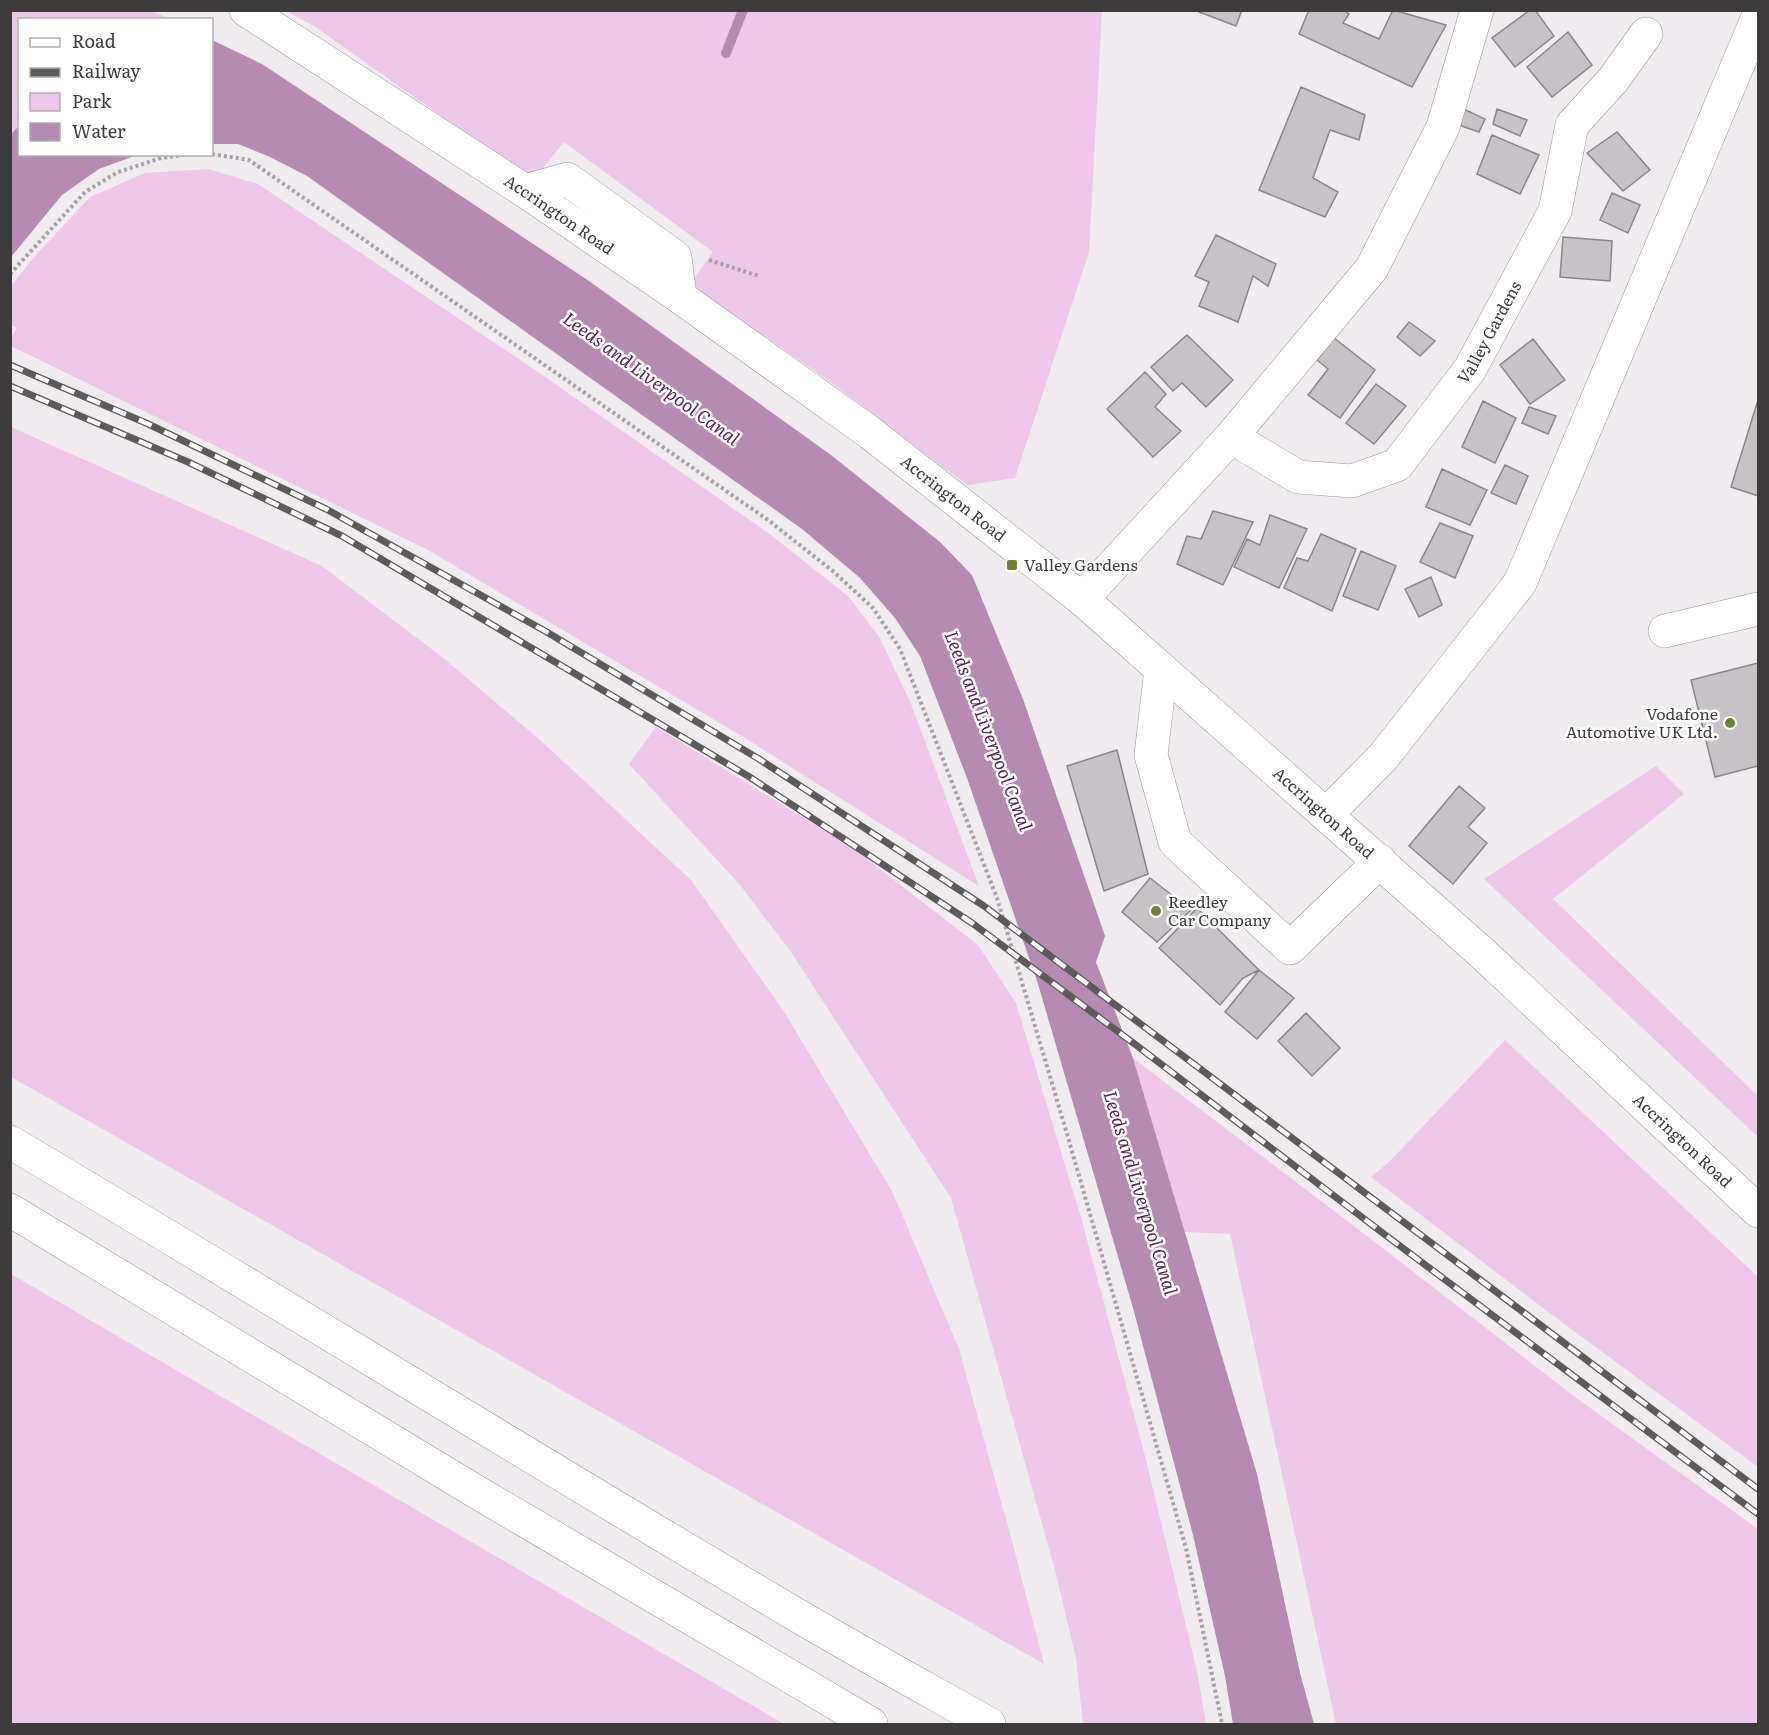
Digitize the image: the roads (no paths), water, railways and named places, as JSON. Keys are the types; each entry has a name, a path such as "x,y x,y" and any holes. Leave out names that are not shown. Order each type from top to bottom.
{"main road":[{"name":"Accrington Road","path":"246,10 525,191 680,297 869,432 1082,599 1481,952 1758,1212"},
{"path":"1082,599 1231,437 1372,268 1443,127 1477,10"},
{"path":"1327,814 1384,756 1520,583 1758,17"},
{"name":"Valley Gardens","path":"1231,437 1298,477 1352,482 1397,465 1470,369 1555,211 1572,125 1613,80 1646,34"},
{"path":"525,191 567,179 675,257 680,297"},
{"path":"1665,631 1758,609"},
{"path":"1161,669 1151,755 1175,842 1290,948 1380,861"},
{"path":"10,1142 787,1609 989,1725"},
{"path":"10,1210 490,1500 871,1725"}],"water":[{"name":"Leeds and Liverpool Canal","path":"213,40 262,64 589,281 831,455 940,542 972,575 1023,699 1105,936 1096,962 1133,1058 1257,1474 1300,1673 1314,1724 1233,1724 1225,1676 1193,1535 1133,1308 1038,984 967,778 920,656 895,618 860,578 802,529 307,176 238,144 213,144"},
{"path":"18,127 18,156 134,156 99,169 62,195 11,257 11,134"}],"waterway":[{"path":"726,53 743,10"}],"railway":[{"path":"10,365 146,423 326,509 545,631 759,759 984,906 1758,1489"},
{"path":"10,386 188,462 342,536 748,776 972,923 1758,1514"}],"place":[{"name":"Valley Gardens","path":"1012,565"},
{"name":"Vodafone Automotive UK Ltd.","path":"1730,723"},
{"name":"Reedley Car Company","path":"1156,911"}]}
